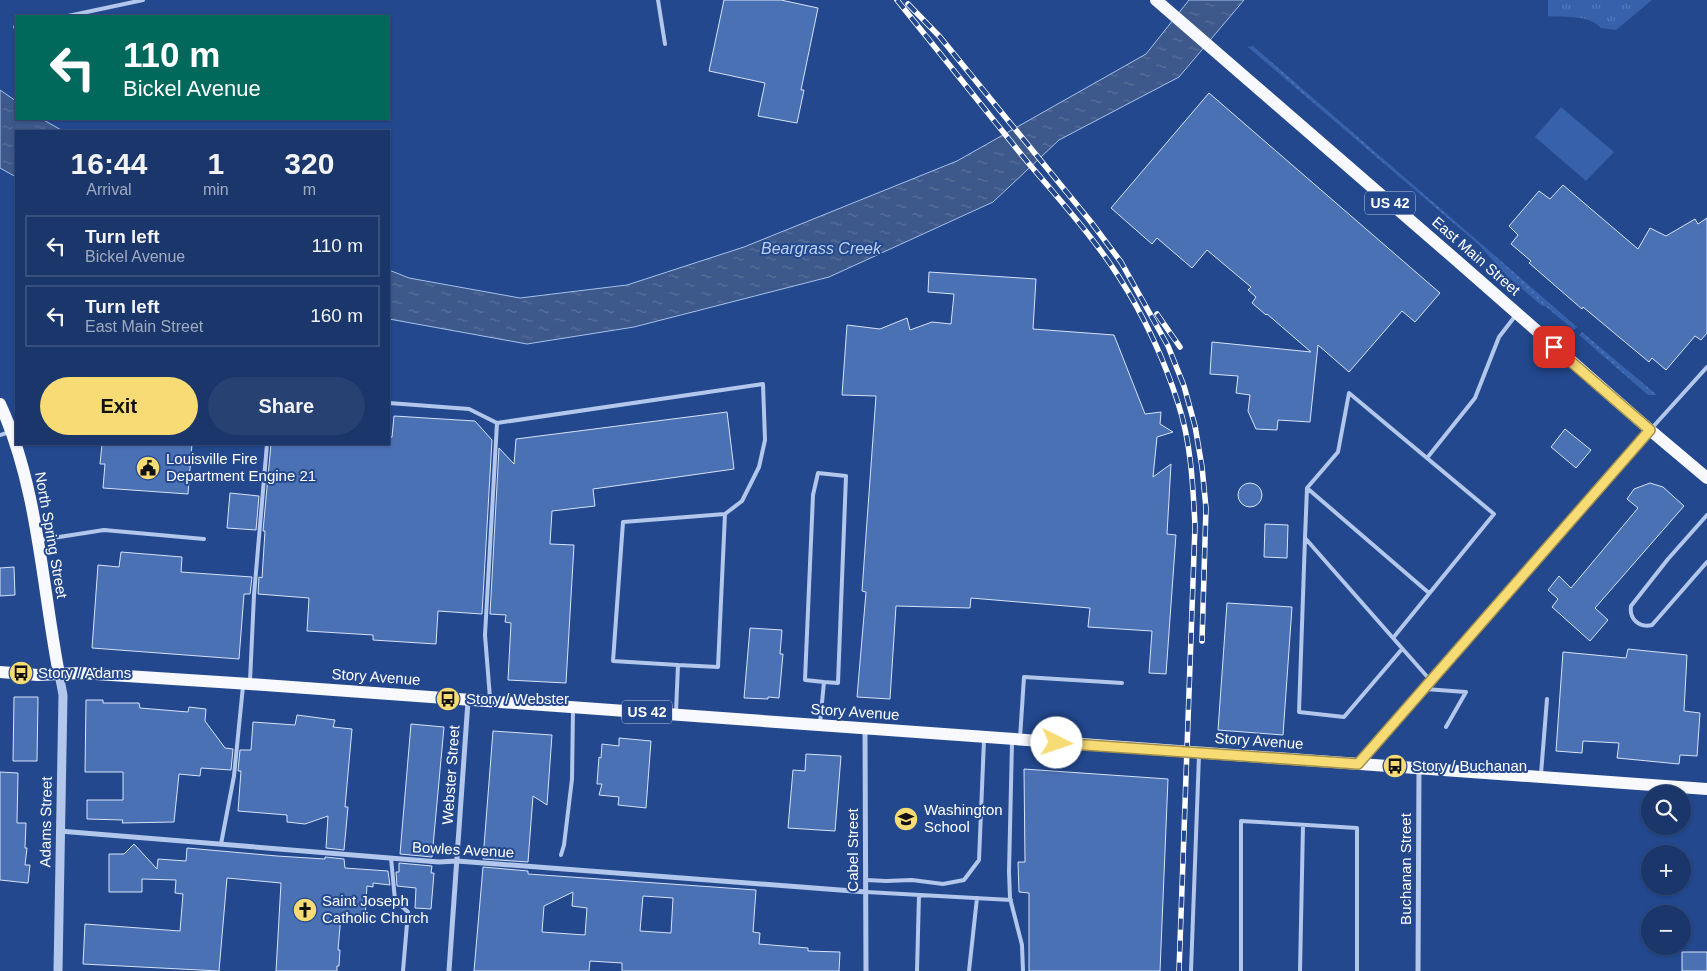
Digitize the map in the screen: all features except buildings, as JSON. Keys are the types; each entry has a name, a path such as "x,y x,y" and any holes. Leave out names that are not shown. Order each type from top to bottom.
{"main road":[{"name":"East Main Street","path":"1161,4 1707,478"},
{"name":"North Spring Street","path":"0,404 27,485 59,674"},
{"name":"Story Avenue","path":"0,672 38,675 80,673 246,684 1707,789"}],"street":[{"path":"1358,764 1650,430"},
{"name":"Adams Street","path":"58,971 62,695 59,674"},
{"name":"Webster Street","path":"449,971 468,700"},
{"name":"Cabel Street","path":"865,729 866,971"},
{"name":"Buchanan Street","path":"1418,971 1419,768"},
{"name":"Bowles Avenue","path":"59,830 439,862 457,861 866,892"}],"lane":[{"path":"72,15 143,0"},
{"path":"658,0 664,44"},
{"path":"1427,458 1475,398 1499,337 1517,313"},
{"path":"1650,430 1707,367"},
{"path":"390,403 469,409 496,423 763,384 765,440 759,467 742,501 725,514 623,522 613,661 718,667 725,514"},
{"path":"1393,638 1494,514 1348,393 1338,452 1307,488 1299,712 1344,717 1402,649"},
{"path":"490,702 485,635 496,423"},
{"path":"221,844 234,776 246,684 267,445"},
{"path":"818,473 846,476 838,683 824,682 805,680 813,495 818,473"},
{"path":"1307,488 1430,593"},
{"path":"1707,515 1668,559 1631,606 1630,613 1635,622 1646,626 1652,625 1707,562"},
{"path":"37,541 104,530 204,539"},
{"path":"1304,538 1431,681"},
{"path":"676,714 678,665"},
{"path":"1023,971 1022,945 1011,900 1009,872 1016,740 1024,677 1122,683"},
{"path":"820,726 824,682"},
{"path":"1424,689 1466,692 1446,727"},
{"path":"1541,776 1547,699"},
{"path":"561,855 564,845 572,779 573,708"},
{"path":"866,880 886,882 912,880 943,884 964,880 979,860 984,738"},
{"path":"1192,971 1199,753"},
{"path":"1241,971 1241,821 1357,828 1358,971"},
{"path":"1300,971 1303,824"},
{"path":"391,858 395,900 408,912 403,971"},
{"path":"866,892 1011,900"},
{"path":"917,971 920,895"},
{"path":"969,971 978,898"}],"green space":[{"path":"1548,0 1652,0 1616,30 1601,28 1590,20 1576,17 1548,16"},
{"path":"1253,46 1577,327 1574,330 1507,276 1479,245 1248,47"},
{"path":"1561,107 1614,152 1586,181 1535,137"},
{"path":"1582,332 1657,395 1648,395 1579,335"}],"water":[{"name":"Beargrass Creek","path":"1189,0 1244,0 1179,77 1059,140 993,202 829,277 634,327 527,344 390,319 390,270 409,278 520,298 627,285 744,247 957,161 1146,54"},
{"path":"0,90 15,100 15,120 44,120 61,130 15,130 15,176 0,168"}],"railway":[{"path":"897,0 1109,261 1153,338 1178,403 1186,433 1191,464 1195,526 1179,971"},
{"path":"908,4 940,37 1091,222 1121,262 1168,346 1184,386 1195,426 1202,467 1206,508 1202,641"},
{"path":"1157,314 1180,347"}],"place":[{"name":"Louisville Fire Department Engine 21","path":"148,468"},
{"name":"Story / Adams","path":"21,673"},
{"name":"Story / Webster","path":"448,699"},
{"name":"Story / Buchanan","path":"1395,766"},
{"name":"Washington School","path":"906,819"},
{"name":"Saint Joseph Catholic Church","path":"305,910"}],"route":[{"path":"1057,743 1358,764 1650,430 1554,347"}]}
